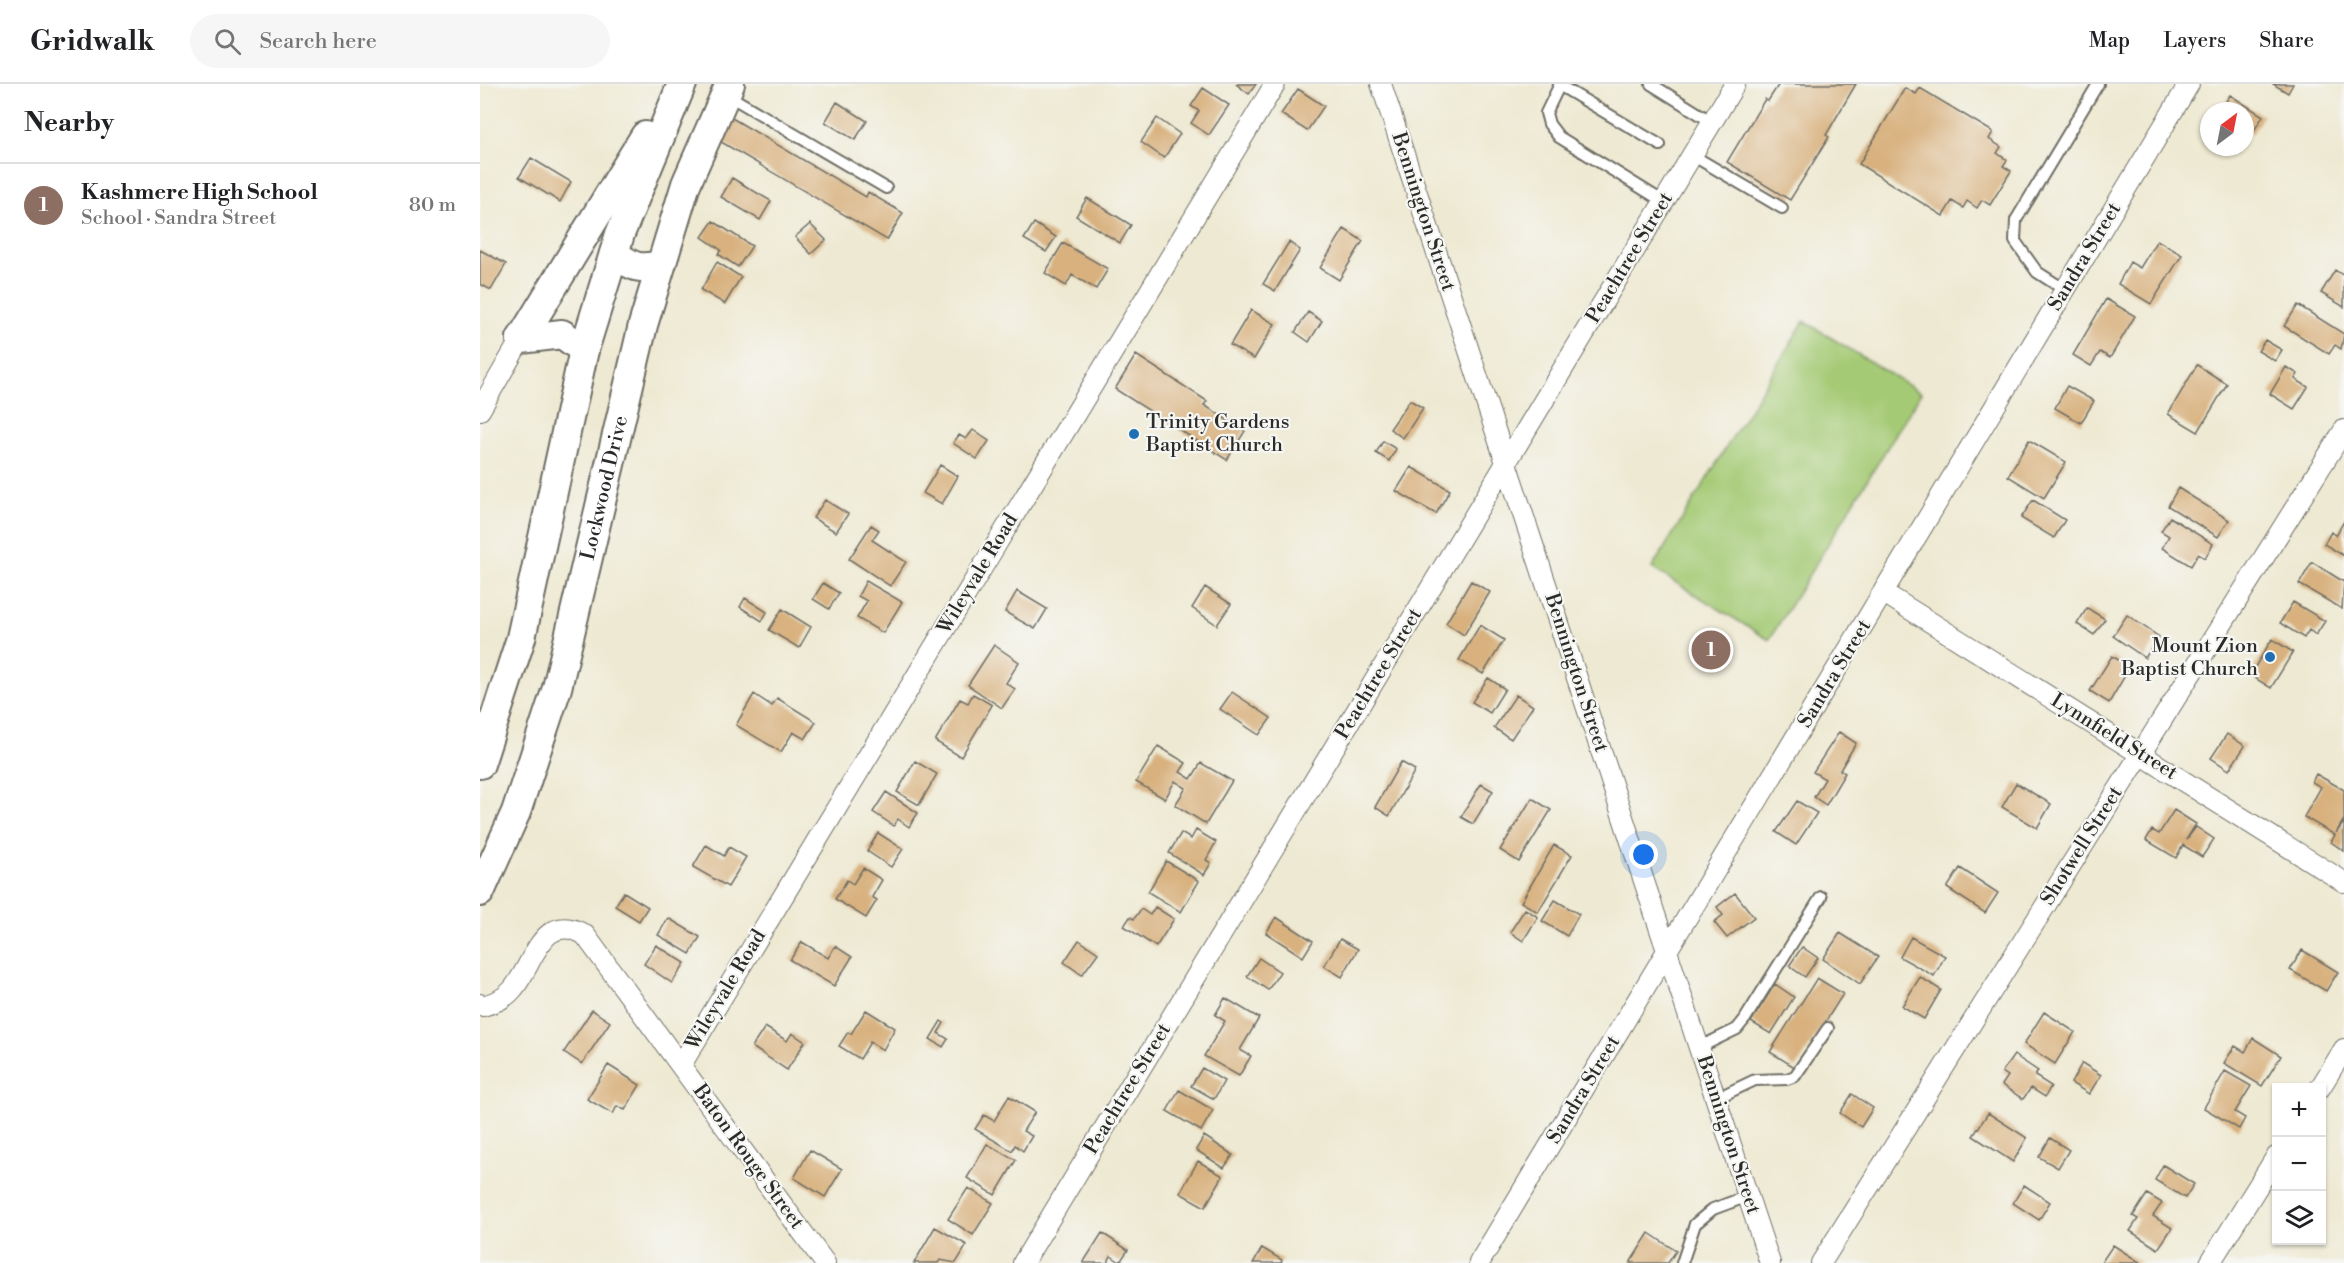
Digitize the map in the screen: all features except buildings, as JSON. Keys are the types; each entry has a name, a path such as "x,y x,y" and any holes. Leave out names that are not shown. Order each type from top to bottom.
{"main road":[{"path":"521,339 677,84"},
{"path":"480,764 521,639 584,350 614,254 682,84"},
{"name":"Lockwood Drive","path":"480,892 516,812 557,688 643,325 686,184 728,89"},
{"path":"614,254 632,266 642,269 661,265"},
{"path":"521,339 562,334 584,350"}],"street":[{"name":"Wileyvale Road","path":"681,1065 1275,84"},
{"name":"Bennington Street","path":"1381,84 1770,1263"},
{"name":"Peachtree Street","path":"1023,1263 1735,84"},
{"name":"Sandra Street","path":"1479,1263 2189,84"},
{"path":"483,399 521,339"},
{"name":"Shotwell Street","path":"1821,1263 2344,430"},
{"name":"Lynnfield Street","path":"1884,593 2344,882"},
{"name":"Baton Rouge Street","path":"480,1004 483,1006 500,1001 512,990 546,936 557,928 573,928 585,935 598,949 825,1263"},
{"path":"2323,1083 2344,1049"},
{"path":"2210,1263 2272,1165"}],"lane":[{"path":"1651,84 1713,122"},
{"path":"2065,290 2037,272 2015,241 2016,220 2098,84"},
{"path":"1660,145 1560,85 1546,113 1549,124 1559,137 1664,202"},
{"path":"728,89 886,188"},
{"path":"1692,155 1782,207"},
{"path":"1698,1048 1737,1029 1821,897"},
{"path":"1715,1100 1755,1080 1787,1079 1795,1076 1828,1028"},
{"path":"1683,1263 1695,1224 1713,1209 1748,1196"}],"green space":[{"path":"1804,321 1921,393 1769,640 1652,568"}],"place":[{"name":"Trinity Gardens Baptist Church","path":"1134,434"},
{"name":"Kashmere High School","path":"1711,650"},
{"name":"Mount Zion Baptist Church","path":"2270,657"}]}
